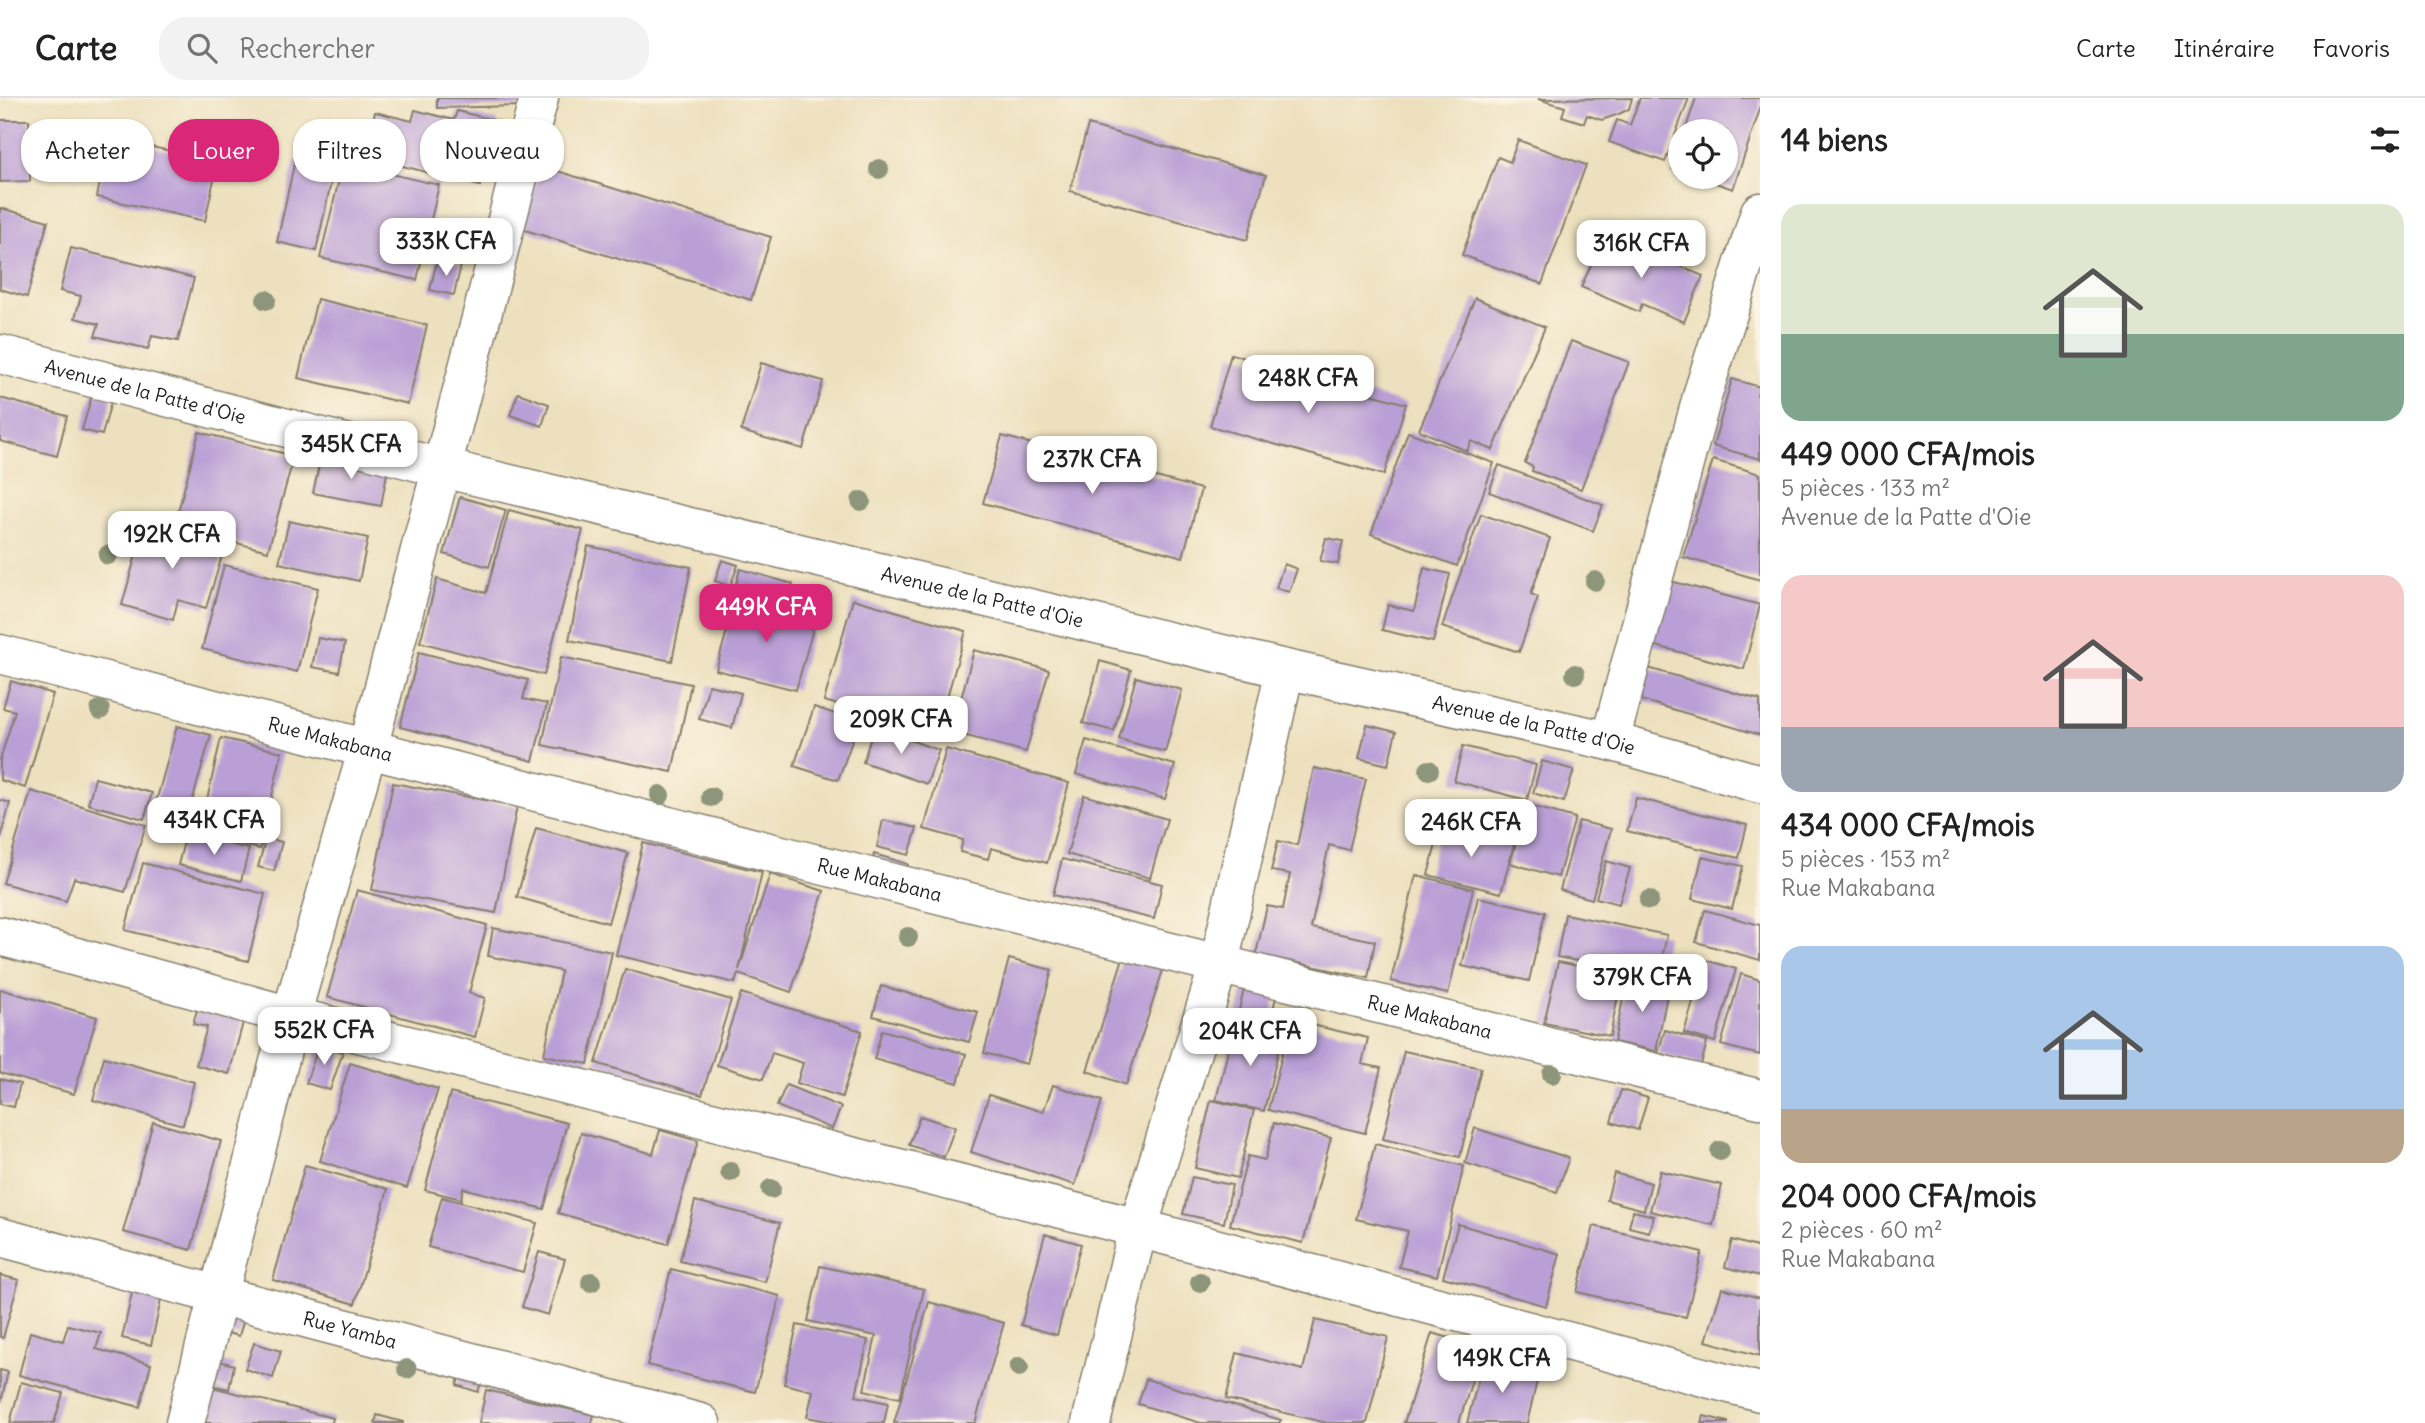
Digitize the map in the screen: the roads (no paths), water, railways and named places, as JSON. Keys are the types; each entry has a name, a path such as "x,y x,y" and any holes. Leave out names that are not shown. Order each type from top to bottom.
{"street":[{"path":"185,1423 291,1016 368,748 539,98"},
{"path":"1610,741 1703,393 1760,212"},
{"name":"Avenue de la Patte d'Oie","path":"0,354 442,468 1285,669 1610,741 1760,784"},
{"name":"Rue Makabana","path":"0,654 1760,1099"},
{"path":"1091,1423 1138,1228 1219,964 1285,669"},
{"path":"0,936 291,1016 1138,1228 1760,1392"},
{"name":"Rue Yamba","path":"0,1237 701,1423"}]}
